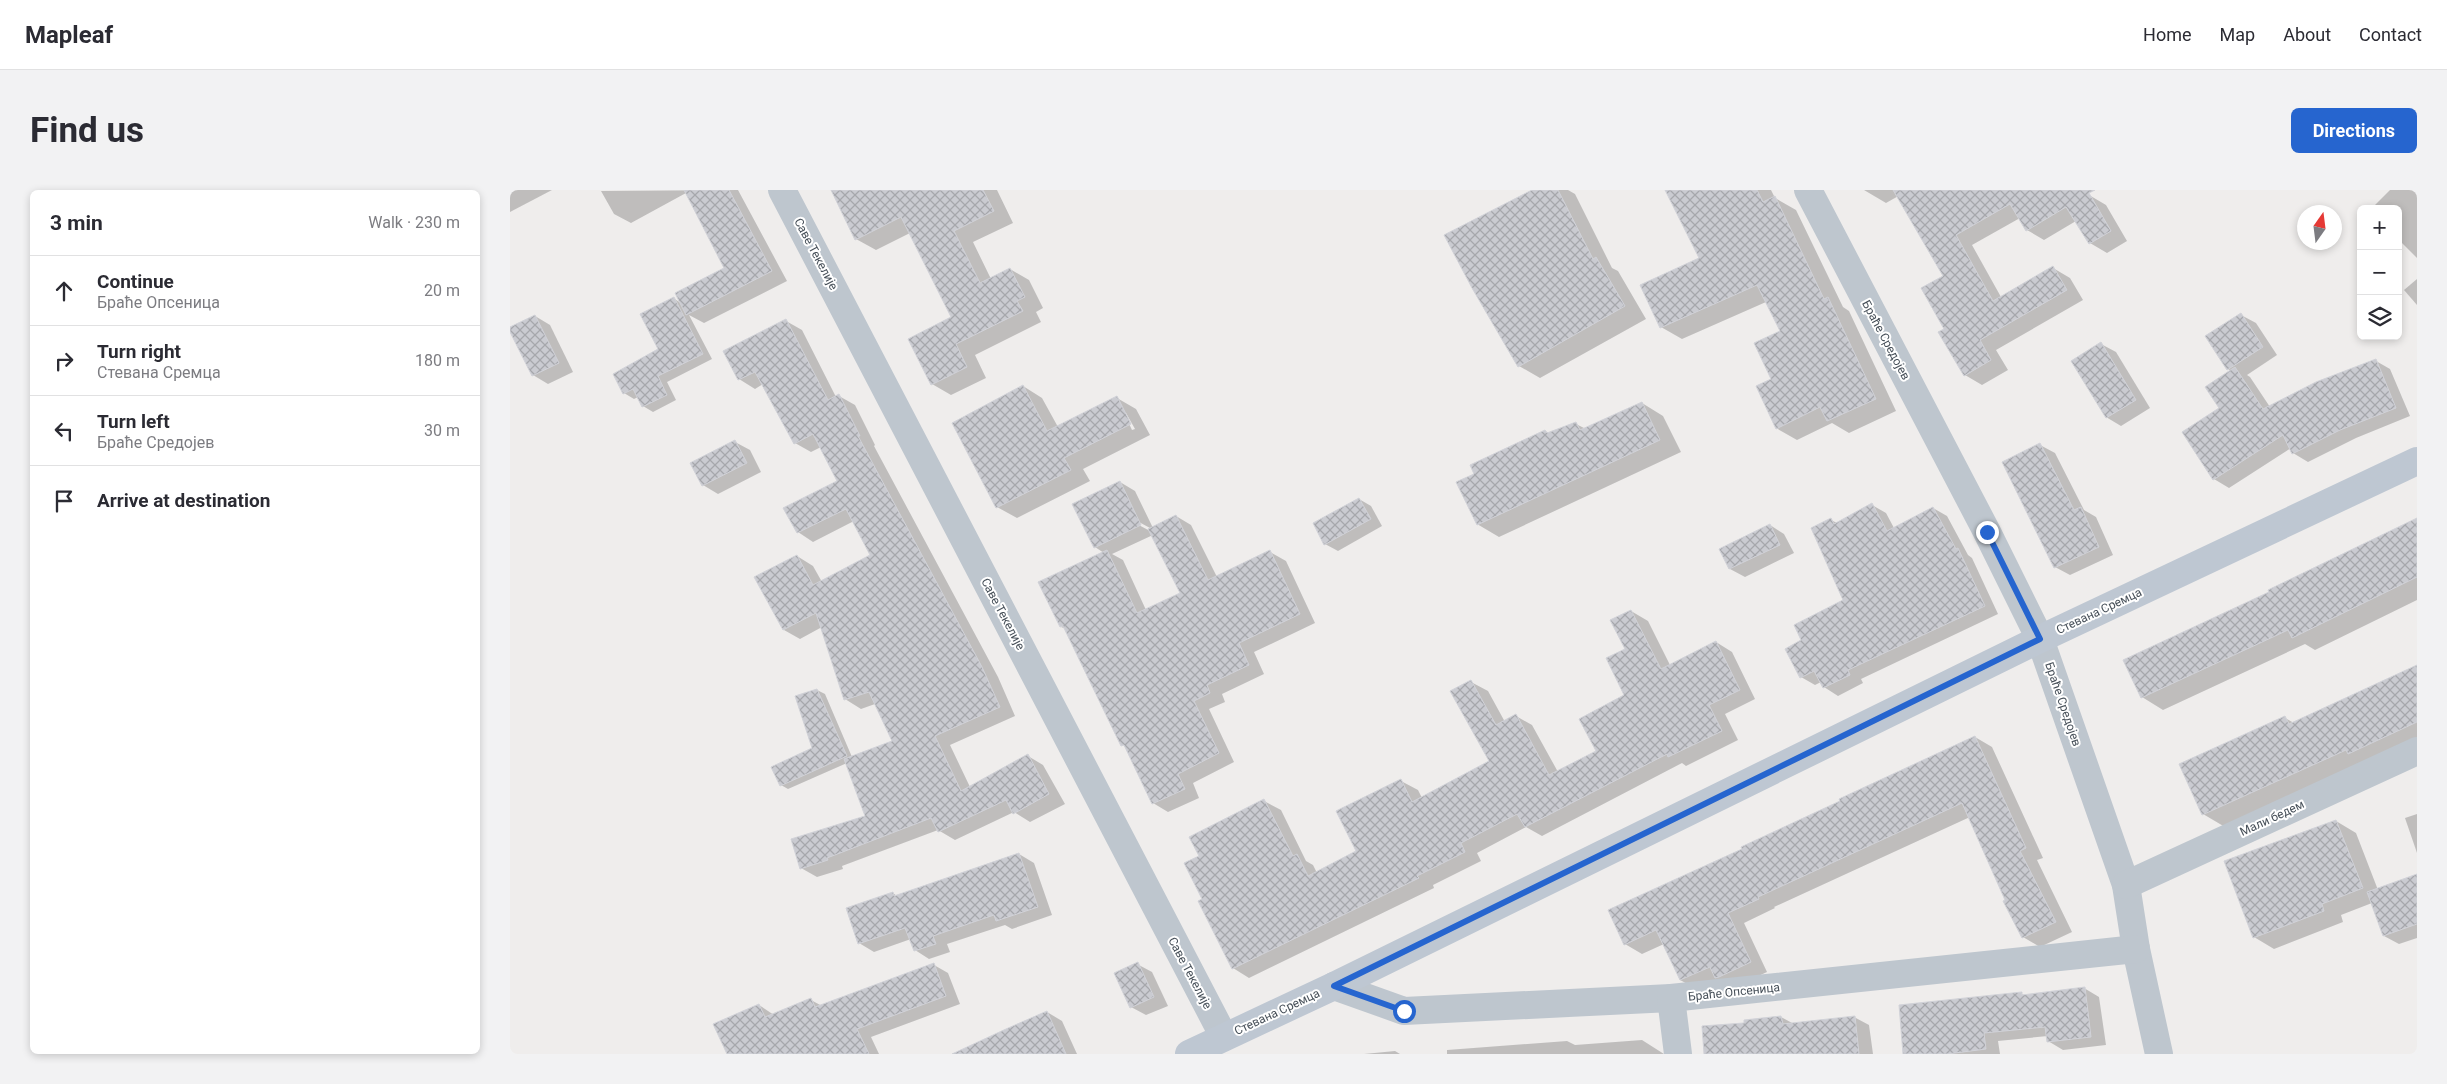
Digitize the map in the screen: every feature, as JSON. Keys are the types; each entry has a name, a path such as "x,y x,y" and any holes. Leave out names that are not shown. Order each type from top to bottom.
{"street":[{"name":"Саве Текелије","path":"782,190 1224,1037"},
{"name":"Браће Средојев","path":"1808,190 1987,532 2040,639 2126,885 2136,949 2159,1054"},
{"name":"Стевана Сремца","path":"1189,1054 1334,986 2040,639 2417,461"},
{"name":"Мали бедем","path":"2126,885 2417,751"},
{"name":"Браће Опсеница","path":"1334,986 1404,1011 1671,998 2136,949"},
{"path":"1671,998 1678,1054"}],"building":[{"path":"684,190 729,190 772,271 686,315 675,293 724,268"},
{"path":"831,190 983,190 994,211 954,231 980,283 1010,268 1025,297 1017,301 1023,311 956,344 967,367 931,385 908,339 951,317 901,217 855,240"},
{"path":"1532,190 1558,190 1593,259 1596,257 1625,306 1518,367 1444,235"},
{"path":"1665,190 1757,190 1763,202 1775,196 1824,299 1828,297 1876,399 1827,421 1820,407 1776,429 1756,386 1771,379 1754,343 1780,331 1757,285 1660,328 1640,285 1699,258"},
{"path":"1893,190 2095,190 2089,193 2111,231 2089,244 2066,207 2026,231 2010,204 1956,235 1993,301 2053,266 2067,290 1980,340 1991,360 1964,376 1938,332 1944,329 1921,288 1943,276"},
{"path":"674,297 703,354 658,376 667,395 642,407 633,389 623,394 613,374 658,349 640,314"},
{"path":"2241,313 2263,347 2227,370 2205,336"},
{"path":"535,315 559,363 532,376 510,332 510,327"},
{"path":"786,319 828,400 839,394 860,436 858,436 982,667 1000,707 935,736 961,791 1028,754 1049,794 1013,814 1006,800 938,832 931,818 827,858 828,860 800,869 791,839 865,816 844,759 892,741 869,692 844,700 816,613 783,630 754,577 797,555 813,585 870,555 846,509 797,533 783,508 837,481 813,434 794,444 755,372 738,380 723,351"},
{"path":"2101,342 2136,400 2106,418 2071,361"},
{"path":"2376,359 2396,408 2340,430 2292,454 2283,435 2213,480 2182,432 2219,408 2205,387 2235,367 2263,409 2316,382"},
{"path":"1023,385 1047,431 1117,396 1131,424 1064,458 1071,470 996,508 952,423"},
{"path":"1642,402 1660,440 1477,525 1456,482 1474,474 1470,465 1545,430 1547,433 1576,422 1580,430"},
{"path":"735,440 747,463 702,486 690,463"},
{"path":"2040,443 2074,510 2081,507 2099,547 2054,568 2002,462"},
{"path":"1120,481 1141,525 1094,548 1072,504"},
{"path":"1359,498 1371,519 1324,545 1313,523"},
{"path":"1872,503 1887,531 1933,507 1956,549 1958,548 1985,606 1848,670 1850,675 1823,688 1814,671 1800,678 1785,649 1801,640 1794,625 1843,600 1811,528 1831,518 1834,524"},
{"path":"1176,515 1208,580 1270,550 1300,614 1239,643 1249,665 1207,685 1210,693 1194,701 1219,753 1178,774 1185,789 1152,804 1124,745 1121,746 1063,626 1060,627 1038,582 1107,550 1137,613 1180,593 1148,529"},
{"path":"2417,518 2417,577 2292,638 2288,630 2141,698 2123,660 2269,592 2268,590"},
{"path":"1770,524 1780,545 1729,569 1719,549"},
{"path":"1631,610 1661,669 1716,641 1740,690 1709,705 1722,731 1668,757 1667,754 1525,827 1517,814 1461,843 1465,852 1417,876 1419,878 1232,969 1198,901 1202,899 1184,863 1199,856 1189,837 1264,799 1293,856 1297,854 1308,876 1356,851 1336,811 1401,779 1412,802 1489,761 1450,691 1471,680 1496,725 1516,714 1549,775 1596,751 1579,719 1624,695 1606,658 1625,649 1610,620"},
{"path":"2417,665 2417,722 2348,754 2346,750 2202,815 2179,764 2285,716 2289,724"},
{"path":"817,689 847,756 780,786 771,767 812,748 795,696"},
{"path":"1975,736 2026,848 2020,851 2056,922 2022,938 2003,901 2005,900 1962,803 1758,897 1759,899 1728,913 1751,962 1719,977 1715,978 1710,967 1680,980 1656,930 1624,945 1608,910 1742,849 1741,847 1840,801 1839,799"},
{"path":"2336,820 2363,888 2322,904 2324,911 2253,938 2224,861"},
{"path":"1019,853 1038,907 996,921 994,915 933,936 936,944 914,951 905,928 858,944 846,908 893,892 894,896"},
{"path":"2417,874 2417,924 2383,936 2367,892"},
{"path":"1138,962 1154,997 1130,1008 1114,973"},
{"path":"934,963 946,996 857,1029 869,1054 727,1054 713,1024 759,1004 765,1017 811,998 815,1007"},
{"path":"2085,987 2091,1037 2047,1042 2045,1027 1984,1033 1986,1049 1947,1054 1903,1054 1899,1005 2022,992 2022,995"},
{"path":"1047,1011 1066,1054 952,1054 1006,1029"},
{"path":"1781,1016 1783,1024 1855,1016 1859,1054 1704,1054 1702,1026 1744,1023 1744,1020"}],"route":[{"path":"1404,1011 1334,986 2040,639 1987,532"}]}
